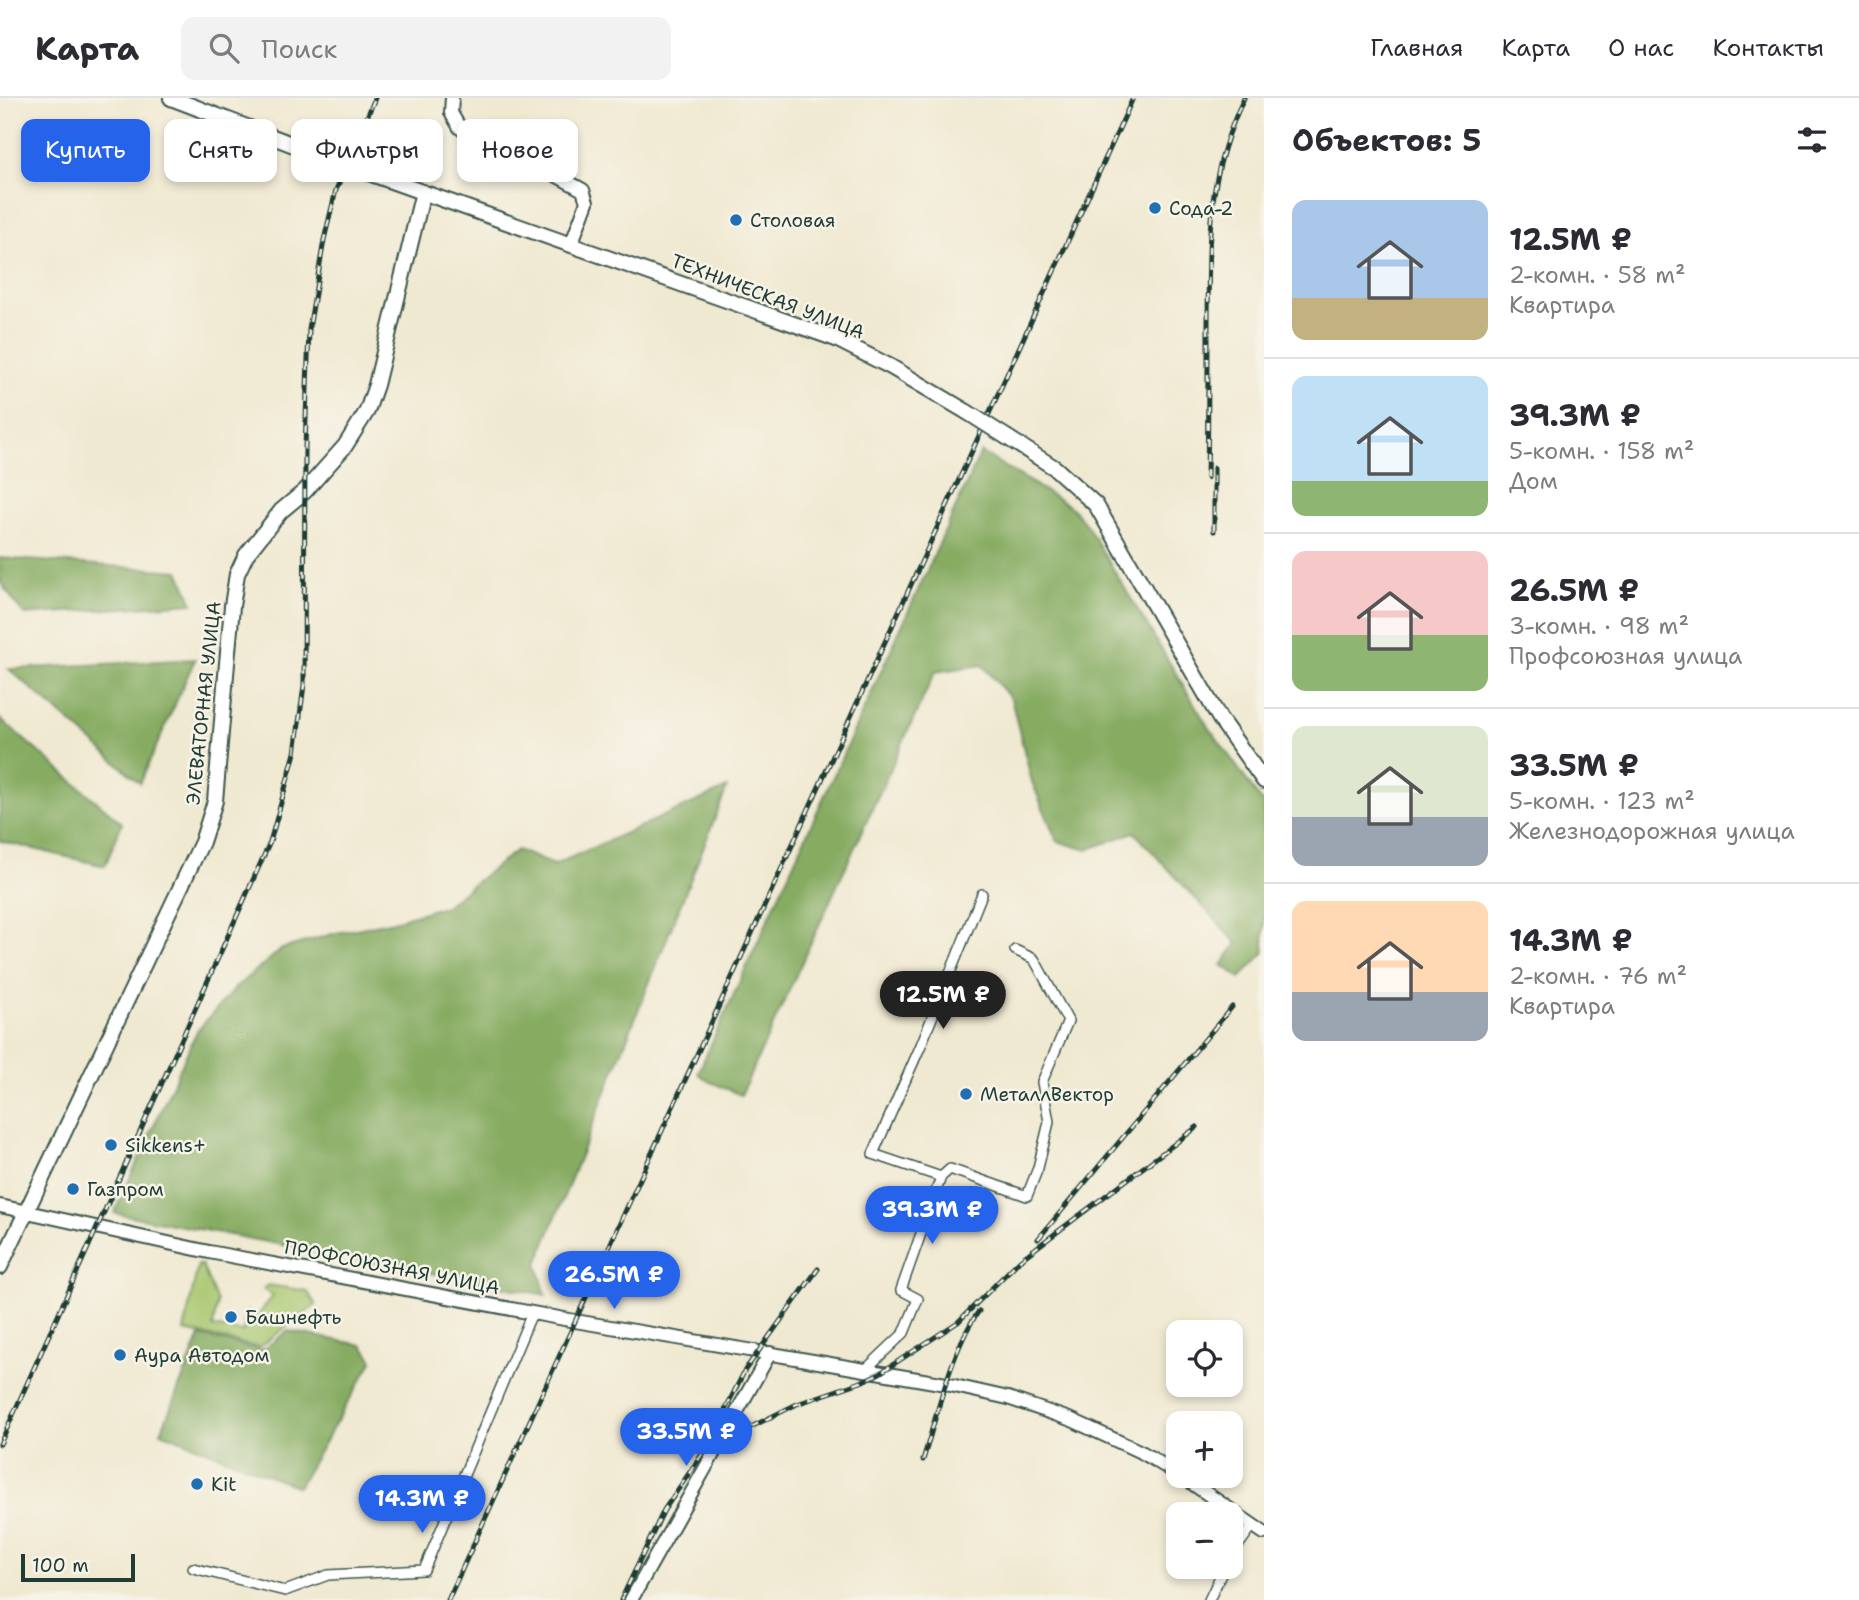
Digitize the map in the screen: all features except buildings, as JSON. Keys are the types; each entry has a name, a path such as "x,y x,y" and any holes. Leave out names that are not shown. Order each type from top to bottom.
{"main road":[{"name":"ТЕХНИЧЕСКАЯ УЛИЦА","path":"171,98 346,165 836,339 891,367 967,412 1055,468 1096,505 1220,719 1264,781"},
{"path":"452,98 451,113 460,128 583,190 587,202 571,245"},
{"name":"ЭЛЕВАТОРНАЯ УЛИЦА","path":"0,1267 202,842 215,801 237,574 246,555 281,511 304,491 345,446 367,411 376,385 423,192"},
{"name":"ПРОФСОЮЗНАЯ УЛИЦА","path":"0,1206 209,1252 1008,1398 1072,1420 1143,1453 1166,1467"},
{"path":"631,1600 770,1353"},
{"name":"ПРОФСОЮЗНАЯ УЛИЦА","path":"1198,1488 1259,1529"}],"street":[{"path":"941,1177 873,1154 921,1045 982,894"},
{"path":"865,1370 904,1333 918,1298 901,1290 941,1177 950,1169 1027,1196 1038,1168 1049,1122 1042,1082 1068,1021 1034,959 1015,950"},
{"path":"193,1568 235,1580 253,1582 278,1591 285,1591 328,1575 424,1570 532,1313"},
{"path":"1243,1545 1259,1529"},
{"path":"1209,1600 1219,1579"}],"green space":[{"path":"981,452 1071,507 1088,527 1204,720 1264,805 1264,953 1240,978 1222,965 1237,943 1134,832 1087,850 1057,841 1032,782 1011,699 982,665 935,672 741,1095 708,1081 698,1073"},
{"path":"0,558 179,571 193,603 24,615 0,582"},
{"path":"195,659 140,783 9,669"},
{"path":"0,719 122,823 105,866 0,841"},
{"path":"727,788 537,1264 546,1295 114,1213 197,1031 237,986 282,949 445,906 517,850 554,865"},
{"path":"198,1265 202,1265 217,1302 213,1327 243,1332 246,1313 248,1311 256,1318 273,1296 263,1289 268,1285 307,1291 316,1305 259,1347 184,1331"},
{"path":"288,1331 362,1345 373,1360 298,1487 161,1432 200,1336 262,1350"}],"railway":[{"path":"0,1444 270,842 295,753 304,685 305,448 309,329 324,240 336,190 375,98"},
{"path":"448,1600 1133,98"},
{"path":"1207,478 1212,208 1222,155 1244,98"},
{"path":"1214,468 1214,531"},
{"path":"1038,1239 1232,1007"},
{"path":"621,1600 664,1510 705,1450 797,1404 880,1373 958,1322 1020,1260 1197,1127"},
{"path":"705,1450 745,1370 818,1269"},
{"path":"923,1460 953,1362 979,1311"}],"place":[{"name":"Сода-2","path":"1155,208"},
{"name":"Столовая","path":"736,220"},
{"name":"МеталлВектор","path":"966,1094"},
{"name":"Sikkens+","path":"111,1145"},
{"name":"Газпром","path":"73,1189"},
{"name":"Башнефть","path":"231,1317"},
{"name":"Аура Автодом","path":"120,1355"},
{"name":"Kit","path":"197,1484"}]}
